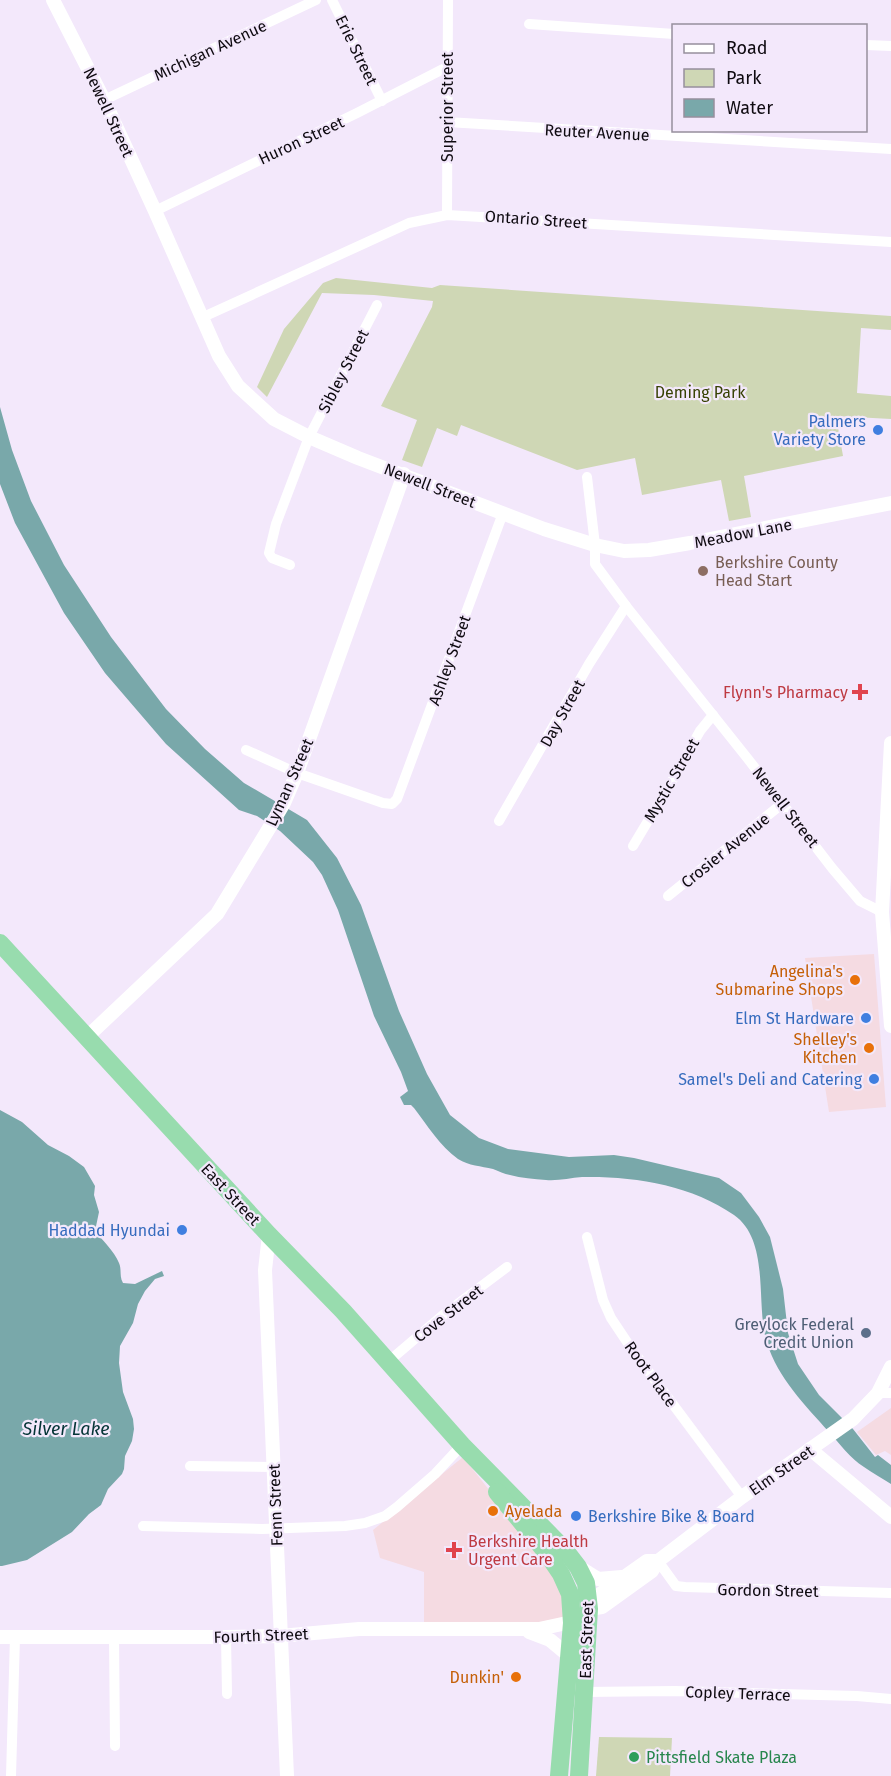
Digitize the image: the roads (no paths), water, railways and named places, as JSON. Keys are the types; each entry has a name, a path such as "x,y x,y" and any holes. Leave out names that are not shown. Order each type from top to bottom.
{"highway":[{"name":"East Street","path":"0,943 268,1235 389,1361 462,1445 529,1512 578,1567 586,1583 589,1609 579,1776"},
{"name":"East Street","path":"462,1445 556,1565 570,1594 572,1623 559,1776"}],"street":[{"name":"Newell Street","path":"53,0 104,100 223,364 247,396 274,419 309,437 544,529 595,545 595,564 626,606 860,901 882,912"},
{"name":"Michigan Avenue","path":"104,100 316,0"},
{"name":"Erie Street","path":"332,0 382,101"},
{"name":"Superior Street","path":"447,215 448,0"},
{"path":"528,24 672,34"},
{"path":"867,45 891,46"},
{"name":"Huron Street","path":"155,211 447,67"},
{"name":"Reuter Avenue","path":"447,122 891,149"},
{"name":"Ontario Street","path":"201,318 409,223 447,215 891,242"},
{"name":"Sibley Street","path":"290,565 272,558 269,546 309,437 377,305"},
{"name":"Lyman Street","path":"87,1037 217,914 284,802 297,773 404,474"},
{"path":"587,477 595,545"},
{"name":"Meadow Lane","path":"595,545 624,551 649,550 891,503"},
{"name":"Ashley Street","path":"297,773 391,804 397,799 503,513"},
{"name":"Day Street","path":"499,820 589,664 626,606"},
{"name":"Mystic Street","path":"633,846 700,730 713,715"},
{"path":"891,743 882,912 888,960 891,1026"},
{"path":"246,750 297,773"},
{"name":"Crosier Avenue","path":"668,896 783,803"},
{"name":"Fenn Street","path":"268,1235 265,1270 287,1776"},
{"name":"Root Place","path":"587,1237 603,1300 611,1318 742,1497"},
{"name":"Cove Street","path":"389,1361 443,1315 507,1267"},
{"name":"Elm Street","path":"589,1609 602,1607 652,1571 658,1561 742,1497 853,1419 885,1393 891,1367"},
{"path":"143,1526 276,1528 345,1526 365,1523 385,1516 435,1474 462,1445"},
{"path":"816,1445 891,1517"},
{"path":"190,1466 273,1467"},
{"name":"Elm Street","path":"589,1609 596,1597 624,1577 646,1562 658,1561"},
{"name":"Gordon Street","path":"658,1561 676,1586 891,1593"},
{"path":"578,1567 598,1579 610,1580 624,1577"},
{"name":"Fourth Street","path":"0,1637 280,1636 359,1629 521,1630 572,1623 580,1619 589,1609"},
{"name":"Fourth Street","path":"521,1630 550,1640 568,1655"},
{"path":"11,1776 15,1637"},
{"path":"114,1637 115,1746"},
{"path":"226,1637 227,1694"},
{"name":"Copley Terrace","path":"584,1692 675,1691 891,1699"}],"water":[{"path":"0,407 12,450 31,501 64,565 111,637 166,709 205,749 244,783 307,820 337,858 361,905 399,1011 427,1074 450,1115 479,1138 508,1149 569,1157 614,1155 634,1158 719,1178 741,1193 759,1217 770,1237 783,1289 788,1333 798,1364 819,1395 853,1429 875,1457 878,1455 891,1465 891,1484 850,1455 802,1401 778,1368 767,1343 764,1328 758,1257 746,1226 734,1215 699,1196 661,1184 602,1177 532,1179 466,1163 445,1148 411,1105 404,1105 400,1097 408,1091 374,1016 338,910 322,875 313,862 280,831 257,816 239,810 166,744 105,673 64,613 15,523 0,484"},
{"name":"Silver Lake","path":"0,1110 22,1122 48,1145 84,1167 95,1186 94,1195 99,1212 95,1231 117,1259 123,1283 135,1284 162,1271 164,1276 155,1279 145,1291 138,1304 133,1323 120,1346 119,1363 123,1392 133,1419 134,1429 122,1474 108,1489 101,1505 72,1532 27,1560 2,1566 0,1566"}],"place":[{"name":"Palmers Variety Store","path":"878,430"},
{"name":"Berkshire County Head Start","path":"703,571"},
{"name":"Flynn's Pharmacy","path":"860,692"},
{"name":"Angelina's Submarine Shops","path":"855,980"},
{"name":"Elm St Hardware","path":"866,1018"},
{"name":"Shelley's Kitchen","path":"869,1048"},
{"name":"Samel's Deli and Catering","path":"874,1079"},
{"name":"Haddad Hyundai","path":"182,1230"},
{"name":"Greylock Federal Credit Union","path":"866,1333"},
{"name":"Ayelada","path":"493,1511"},
{"name":"Berkshire Bike & Board","path":"576,1516"},
{"name":"Berkshire Health Urgent Care","path":"454,1550"},
{"name":"Dunkin'","path":"516,1677"},
{"name":"Pittsfield Skate Plaza","path":"634,1757"}],"park label":[{"name":"Deming Park","path":"700,392"}]}
